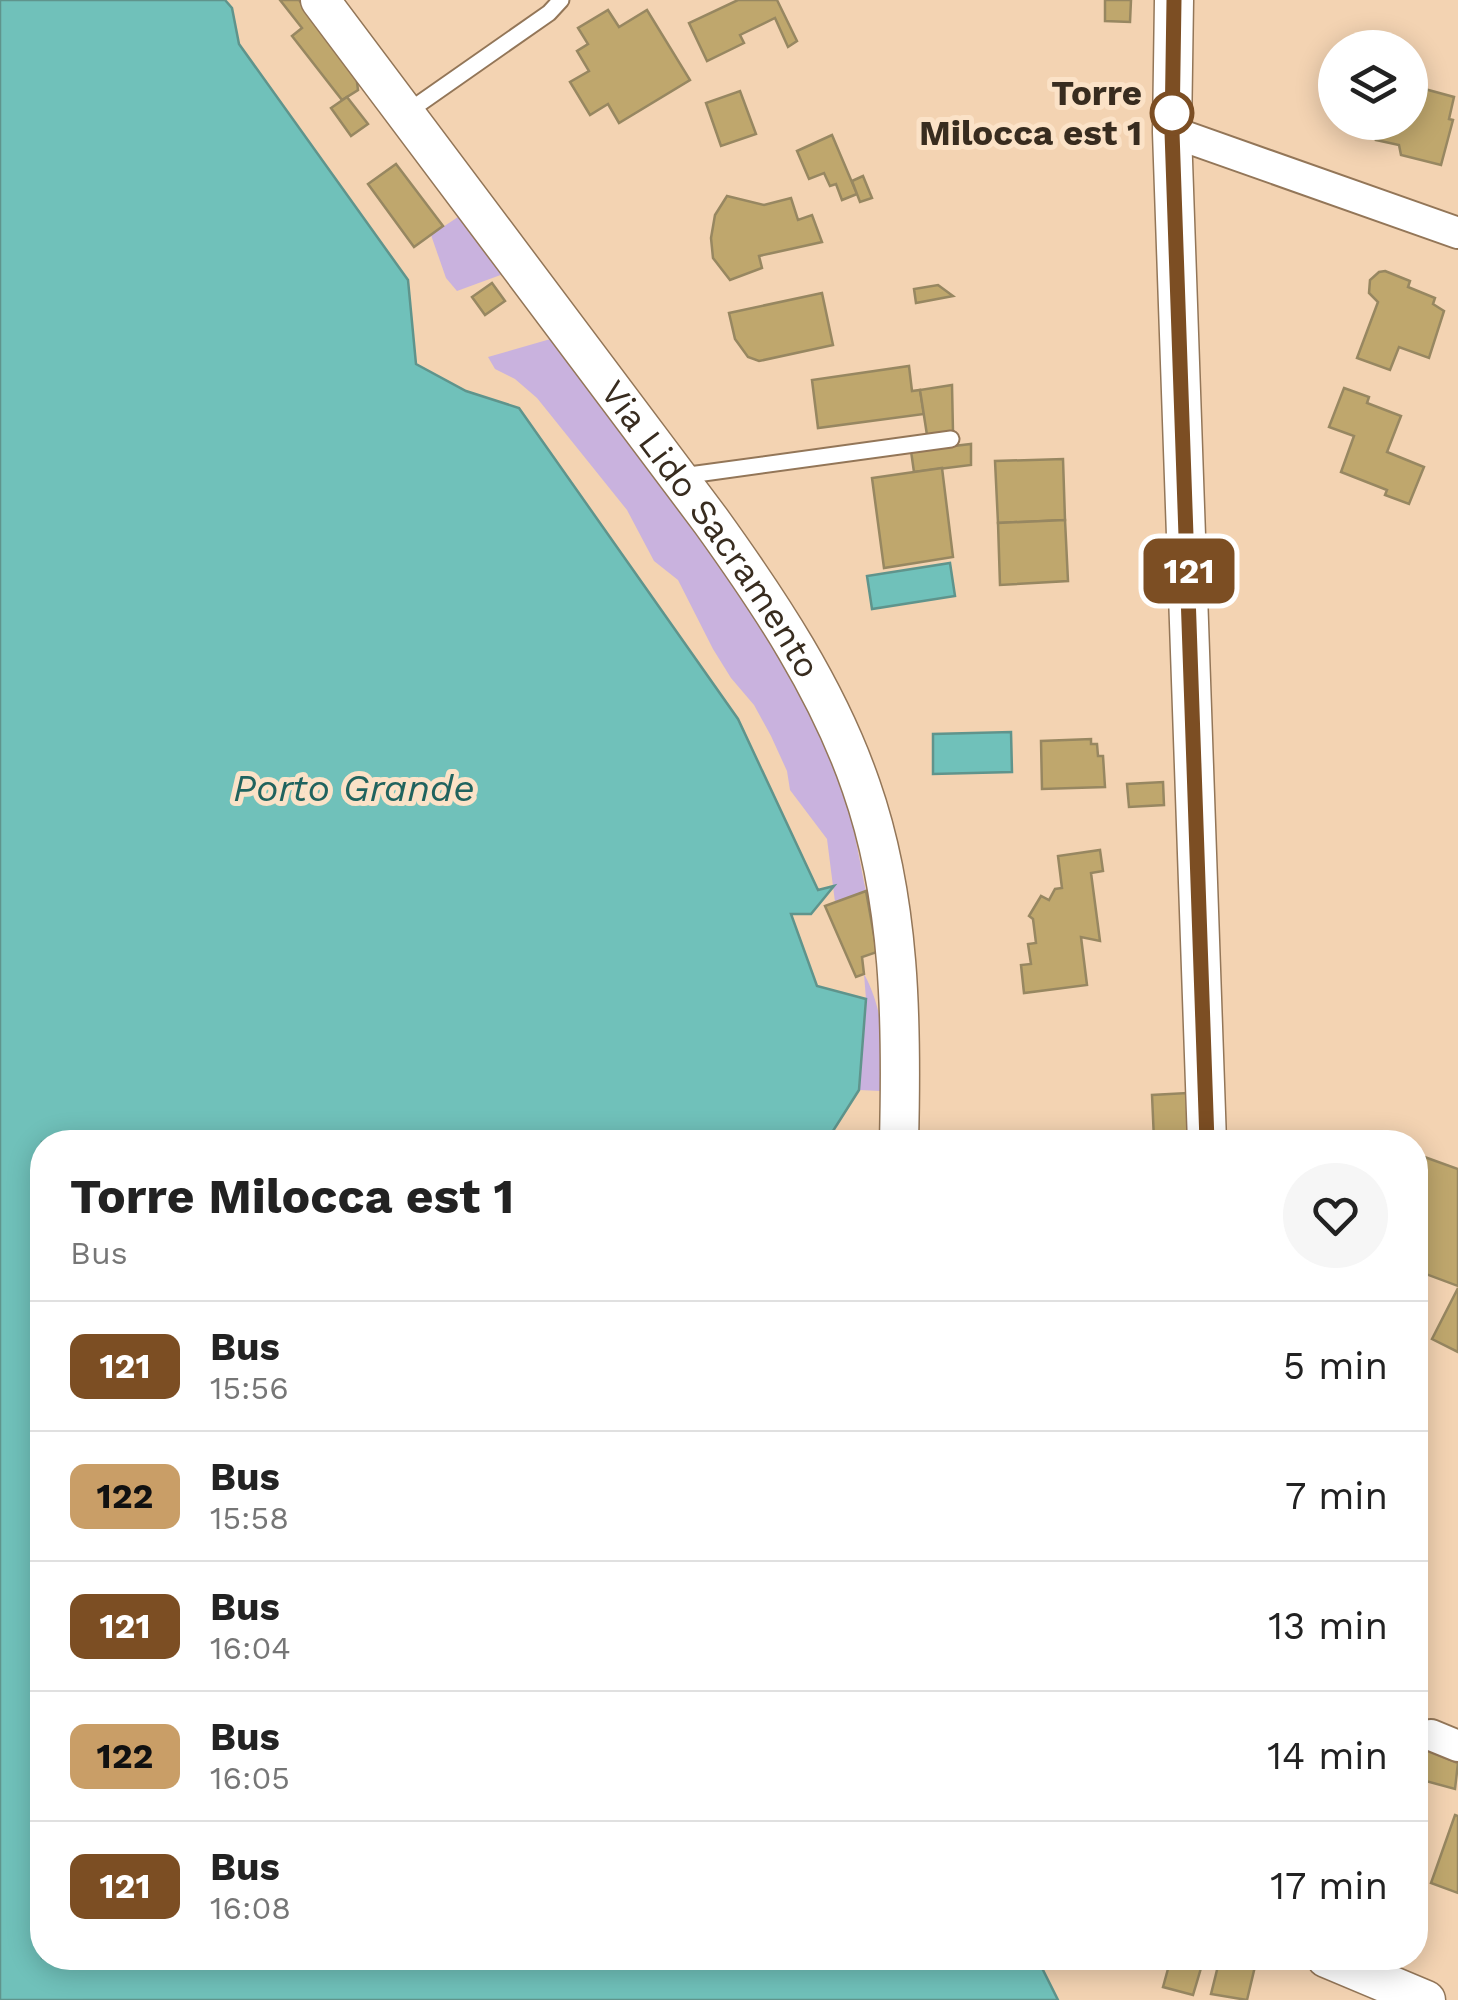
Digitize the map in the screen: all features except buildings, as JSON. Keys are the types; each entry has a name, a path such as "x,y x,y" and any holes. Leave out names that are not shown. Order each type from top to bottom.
{"street":[{"name":"Via Lido Sacramento","path":"320,0 678,477 742,565 815,680 862,788 881,867 901,1012 899,1130"},
{"path":"1174,0 1172,132 1207,1130"},
{"path":"1172,132 1458,233"},
{"path":"1355,1970 1426,2000"}],"lane":[{"path":"406,114 550,14 561,0"},
{"path":"678,477 952,439"}],"shaded area":[{"path":"461,215 506,273 457,291 446,278 431,235"},
{"path":"554,338 708,543 777,651 808,707 840,780 866,891 835,902 827,839 790,790 787,771 771,736 754,705 713,649 678,580 654,561 627,510 537,398 515,379 495,369 488,357"},
{"path":"864,974 876,1001 882,1031 881,1091 859,1090 866,999"}],"water":[{"name":"Porto Grande","path":"0,0 225,0 232,8 239,44 408,280 416,364 466,391 519,408 738,719 818,890 834,886 811,914 791,914 817,986 866,999 859,1090 834,1130 30,1130 30,1970 1043,1970 1058,2000 0,2000"},
{"path":"950,563 955,596 872,609 867,576"},
{"path":"1011,732 1012,772 933,774 933,734"}],"bus line":[{"name":"121","path":"1174,0 1172,132 1207,1130"}],"place":[{"name":"Torre Milocca est 1","path":"1172,113"}]}
